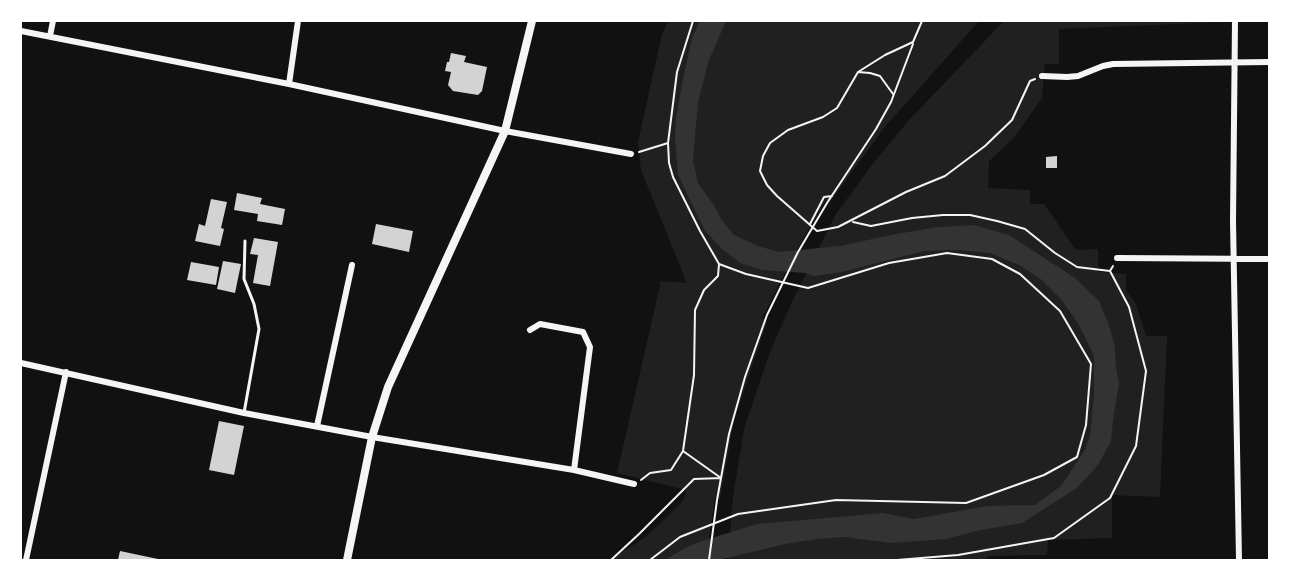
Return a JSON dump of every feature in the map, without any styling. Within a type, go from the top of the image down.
[{"type":"street","points":[[50,36],[53,21]]},
{"type":"street","points":[[289,84],[298,21]]},
{"type":"street","points":[[347,560],[372,437],[388,387],[505,131],[532,21]]},
{"type":"street","points":[[1235,21],[1234,259],[1239,560]]},
{"type":"street","points":[[21,31],[289,84],[505,131],[631,154]]},
{"type":"street","points":[[1042,76],[1078,76],[1113,64],[1269,62]]},
{"type":"street","points":[[1117,258],[1269,259]]},
{"type":"street","points":[[317,426],[352,265]]},
{"type":"street","points":[[530,330],[540,324],[583,332],[590,347],[574,470]]},
{"type":"street","points":[[21,363],[243,413],[574,470],[634,484]]},
{"type":"street","points":[[26,560],[66,372]]},
{"type":"lane","points":[[243,413],[259,329],[254,304],[244,279],[245,242]]},
{"type":"path","points":[[634,484],[650,473],[671,470],[682,451],[694,375],[695,310],[704,290],[718,276],[719,264],[673,177],[669,163],[668,143],[677,72],[693,21]]},
{"type":"path","points":[[709,560],[729,434],[745,377],[767,315],[798,252],[891,102],[922,21]]},
{"type":"path","points":[[913,42],[885,55],[858,72],[837,108],[823,117],[788,130],[770,143],[763,156],[760,171],[767,185],[817,231],[838,227],[906,192],[945,176],[985,146],[1012,120],[1030,81],[1042,76]]},
{"type":"path","points":[[858,72],[880,76],[893,94]]},
{"type":"path","points":[[631,154],[668,143]]},
{"type":"path","points":[[810,224],[824,197],[832,196]]},
{"type":"path","points":[[851,221],[871,226],[912,218],[970,215],[1025,230],[1054,253],[1077,267],[1110,271]]},
{"type":"path","points":[[650,560],[681,537],[738,514],[836,500],[966,503],[1044,475],[1077,457],[1086,425],[1091,364],[1060,311],[1020,274],[992,259],[947,254],[889,263],[808,288],[746,274],[719,264]]},
{"type":"path","points":[[1110,271],[1117,258]]},
{"type":"path","points":[[897,560],[958,555],[1054,537],[1110,498],[1136,446],[1146,371],[1129,308],[1110,271]]},
{"type":"path","points":[[682,451],[721,478]]},
{"type":"path","points":[[611,560],[694,479],[721,478]]},
{"type":"shaded area","points":[[668,21],[979,21],[884,128],[830,202],[826,200],[762,318],[767,321],[734,420],[720,499],[715,498],[706,560],[610,560],[647,536],[683,501],[686,490],[617,473],[661,281],[687,283],[641,170],[638,142],[662,34]]},
{"type":"shaded area","points":[[700,21],[726,21],[709,60],[698,102],[693,161],[698,183],[734,235],[758,246],[779,252],[840,246],[938,227],[974,225],[1009,235],[1075,278],[1099,301],[1115,347],[1119,383],[1111,441],[1098,465],[1077,488],[1022,523],[946,539],[891,543],[844,537],[817,539],[785,544],[719,560],[665,560],[699,542],[757,524],[883,513],[914,519],[987,506],[1035,505],[1061,486],[1085,450],[1090,435],[1094,395],[1094,356],[1078,323],[1061,299],[1042,280],[1021,266],[990,253],[957,250],[924,251],[842,272],[814,276],[805,273],[762,270],[740,263],[722,249],[705,231],[678,175],[676,118],[692,38]]},
{"type":"shaded area","points":[[1004,21],[1224,21],[1059,29],[1059,64],[1045,64],[1042,98],[1014,138],[989,161],[988,188],[1030,190],[1030,204],[1044,204],[1076,250],[1098,249],[1098,272],[1126,274],[1126,290],[1136,304],[1146,336],[1167,336],[1160,497],[1112,495],[1112,538],[1048,540],[1047,555],[987,556],[987,560],[728,560],[733,497],[744,429],[770,352],[836,214],[874,162],[910,119]]},
{"type":"building","points":[[451,53],[466,56],[464,62],[487,67],[482,91],[478,95],[453,91],[448,85],[451,72],[445,71]]},
{"type":"building","points":[[1057,156],[1057,168],[1046,168],[1046,157]]},
{"type":"building","points":[[237,193],[262,198],[260,204],[285,209],[282,225],[257,221],[258,214],[234,210]]},
{"type":"building","points":[[211,199],[227,202],[221,228],[224,229],[220,246],[195,241],[199,224],[205,226]]},
{"type":"building","points":[[376,224],[413,231],[409,252],[372,244]]},
{"type":"building","points":[[254,238],[278,242],[270,286],[253,283],[258,255],[250,254]]},
{"type":"building","points":[[223,261],[241,264],[235,293],[217,289]]},
{"type":"building","points":[[191,262],[219,267],[216,285],[187,280]]},
{"type":"building","points":[[219,421],[244,426],[234,475],[209,470]]},
{"type":"building","points":[[120,551],[158,559],[118,560]]}]
